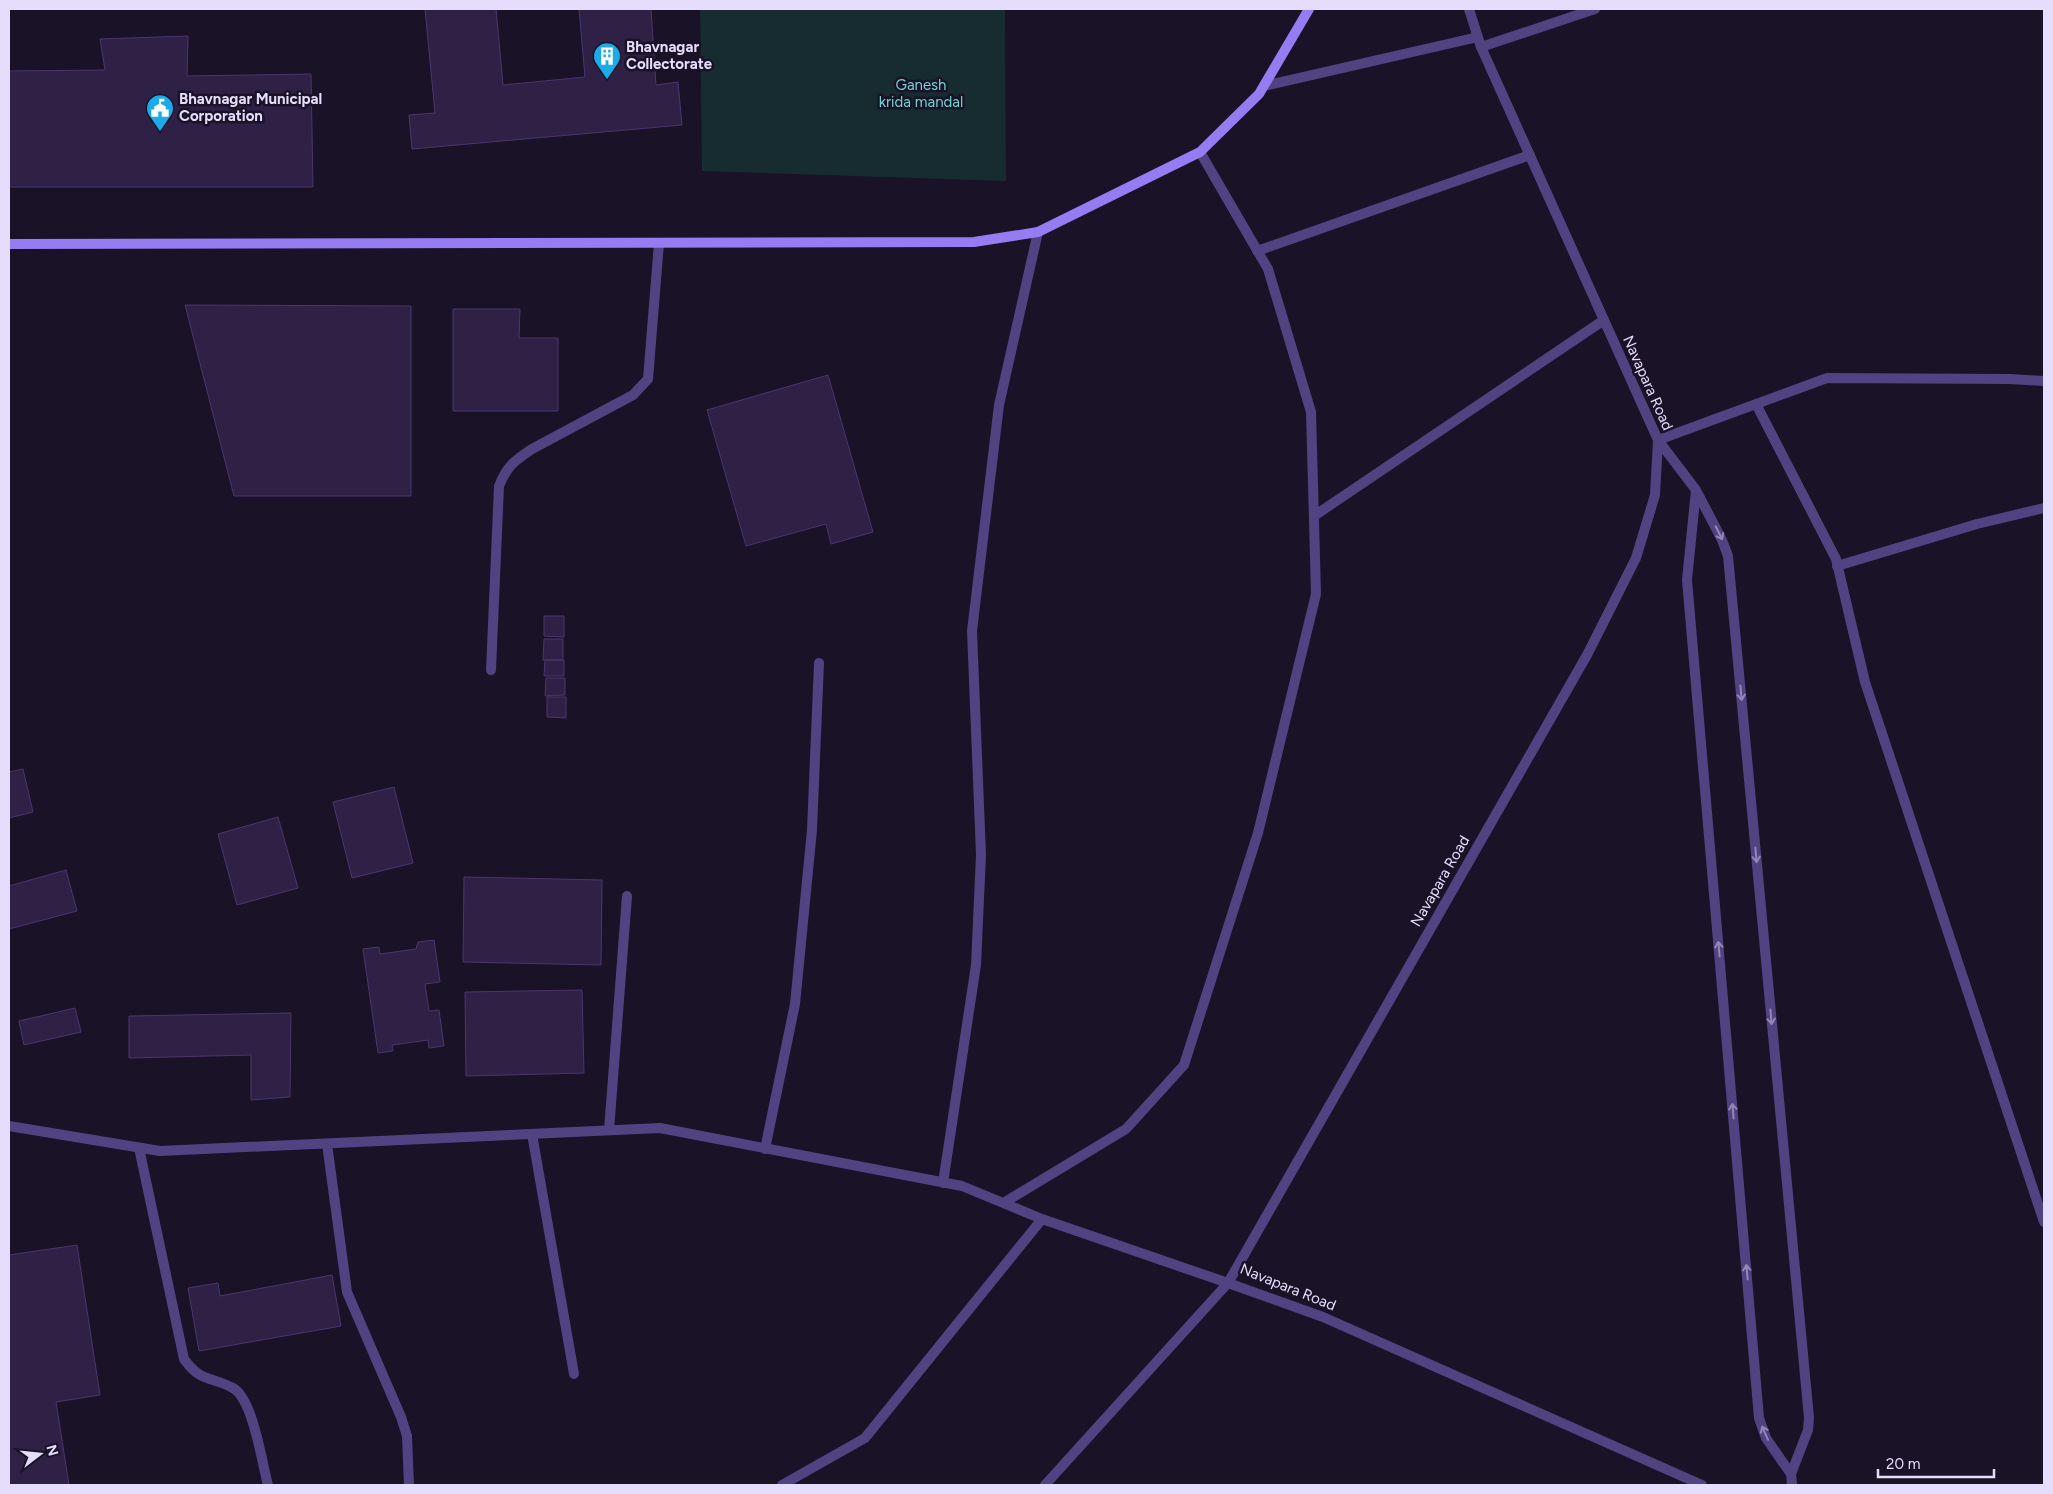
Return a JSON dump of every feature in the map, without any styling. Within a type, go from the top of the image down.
[{"type":"main road","points":[[9,244],[974,242],[1038,232],[1200,152],[1259,94],[1309,9]]},
{"type":"street","name":"Navapara Road","points":[[1469,9],[1480,42],[1658,440],[1655,495],[1636,558],[1592,646],[1228,1283],[1324,1317],[1702,1485]]},
{"type":"street","points":[[1264,86],[1480,42],[1595,9]]},
{"type":"street","points":[[1005,1202],[1126,1129],[1184,1065],[1258,833],[1316,594],[1311,412],[1268,269],[1200,152]]},
{"type":"street","points":[[1257,251],[1530,156]]},
{"type":"street","points":[[943,1183],[976,965],[981,855],[972,631],[999,405],[1038,232]]},
{"type":"street","points":[[492,670],[499,486],[506,470],[519,457],[532,448],[633,395],[648,379],[659,243]]},
{"type":"street","points":[[1314,516],[1604,320]]},
{"type":"street","points":[[1792,1480],[1808,1430],[1809,1418],[1729,566],[1722,540],[1696,490],[1658,440],[1827,378],[2010,379],[2044,381]]},
{"type":"street","points":[[1756,404],[1836,559],[1865,682],[2044,1222]]},
{"type":"street","points":[[1696,490],[1687,580],[1759,1418],[1766,1438],[1792,1480]]},
{"type":"street","points":[[1837,566],[1977,524],[2044,508]]},
{"type":"street","points":[[765,1148],[795,1004],[812,830],[819,662]]},
{"type":"street","points":[[609,1130],[627,896]]},
{"type":"street","points":[[9,1126],[160,1152],[660,1128],[962,1186],[1005,1202],[1042,1219],[1228,1283],[1045,1485]]},
{"type":"street","points":[[532,1134],[574,1374]]},
{"type":"street","points":[[327,1144],[347,1292],[401,1417],[406,1436],[409,1485]]},
{"type":"street","points":[[139,1148],[184,1359],[192,1371],[203,1378],[233,1388],[242,1395],[249,1409],[268,1485]]},
{"type":"street","points":[[782,1485],[865,1438],[1042,1219]]},
{"type":"green space","name":"Ganesh krida mandal","points":[[700,9],[1005,9],[1006,181],[702,171]]},
{"type":"building","name":"Bhavnagar Collectorate","points":[[425,9],[496,9],[503,85],[585,77],[579,9],[651,9],[656,85],[678,82],[682,125],[412,149],[409,115],[435,113]]},
{"type":"building","name":"Bhavnagar Municipal Corporation","points":[[188,36],[187,76],[311,74],[313,187],[9,187],[9,71],[105,70],[100,39]]},
{"type":"building","points":[[185,305],[411,306],[411,496],[234,496]]},
{"type":"building","points":[[453,309],[520,309],[519,338],[558,338],[558,411],[453,411]]},
{"type":"building","points":[[828,375],[873,532],[831,544],[826,524],[746,546],[707,410]]},
{"type":"building","points":[[544,616],[564,616],[564,637],[544,636]]},
{"type":"building","points":[[544,639],[563,639],[563,660],[543,660]]},
{"type":"building","points":[[545,660],[564,660],[564,676],[544,676]]},
{"type":"building","points":[[546,678],[565,678],[565,695],[545,696]]},
{"type":"building","points":[[547,697],[566,697],[566,718],[547,717]]},
{"type":"building","points":[[23,769],[33,812],[9,818],[9,772]]},
{"type":"building","points":[[394,787],[413,863],[352,878],[333,802]]},
{"type":"building","points":[[278,817],[298,888],[237,905],[218,834]]},
{"type":"building","points":[[66,870],[77,911],[9,929],[9,886]]},
{"type":"building","points":[[464,877],[602,880],[601,965],[463,962]]},
{"type":"building","points":[[434,940],[440,982],[425,984],[429,1011],[439,1010],[444,1046],[429,1048],[428,1040],[392,1045],[393,1051],[378,1053],[363,949],[379,947],[380,954],[416,949],[418,942]]},
{"type":"building","points":[[582,990],[584,1073],[466,1076],[465,992]]},
{"type":"building","points":[[75,1008],[81,1032],[24,1045],[19,1021]]},
{"type":"building","points":[[291,1013],[290,1097],[251,1100],[251,1055],[129,1058],[129,1016]]},
{"type":"building","points":[[77,1245],[100,1395],[56,1402],[69,1485],[9,1485],[9,1255]]},
{"type":"building","points":[[332,1275],[341,1326],[199,1351],[188,1288],[218,1283],[220,1296]]},
{"type":"place","name":"Bhavnagar Collectorate","points":[[607,80]]},
{"type":"place","name":"Bhavnagar Municipal Corporation","points":[[160,132]]}]
